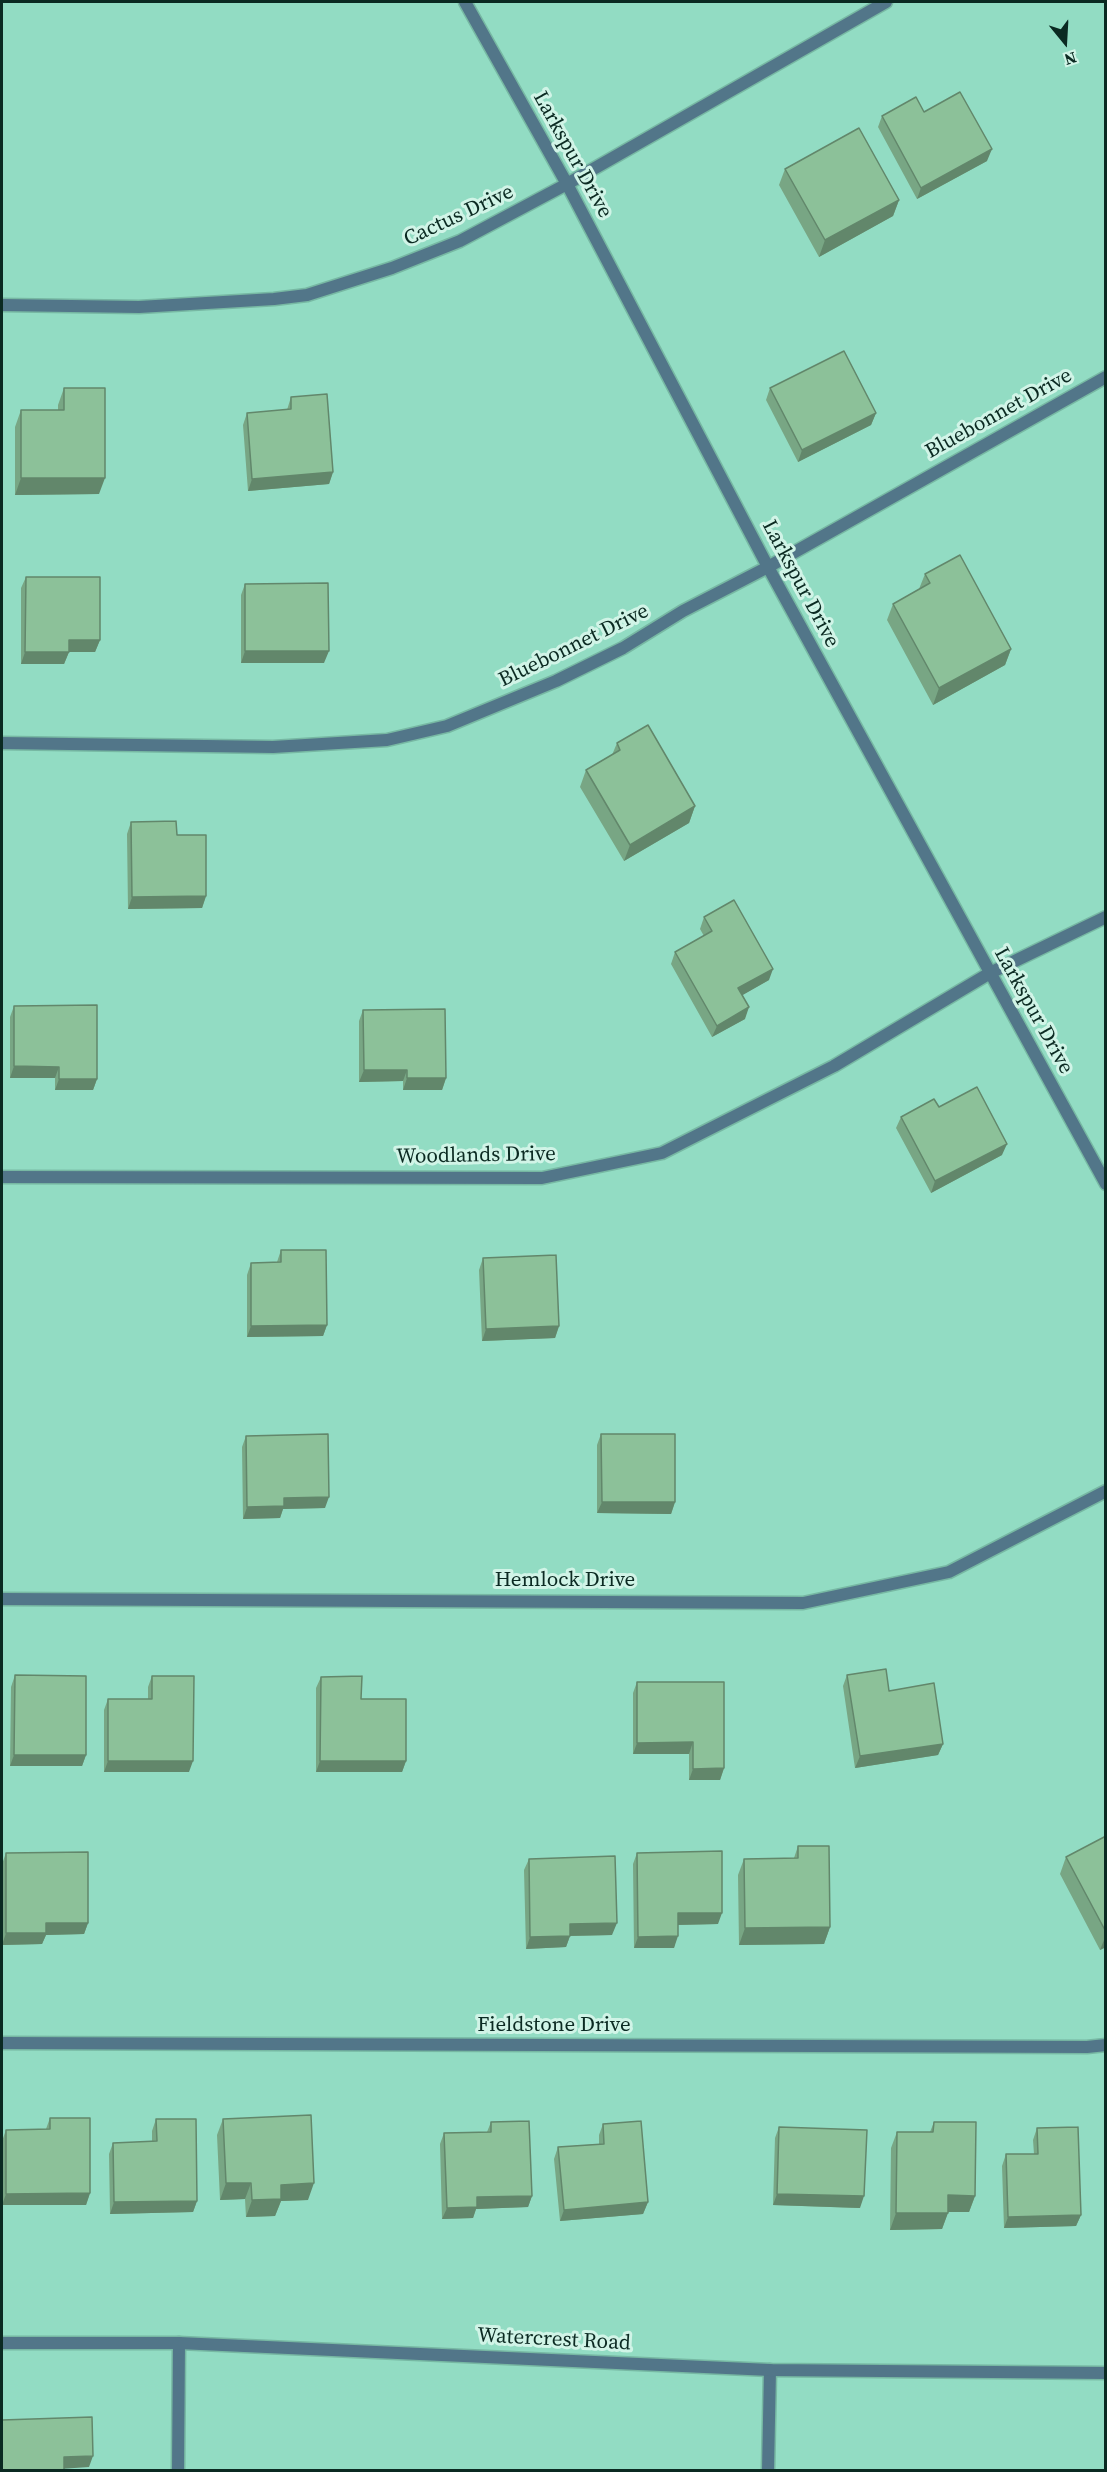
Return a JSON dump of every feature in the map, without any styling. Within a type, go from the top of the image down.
[{"type":"street","name":"Larkspur Drive","points":[[465,2],[567,184],[768,567],[1106,1184]]},
{"type":"street","name":"Cactus Drive","points":[[2,305],[139,307],[274,299],[307,295],[392,268],[460,241],[567,184],[886,2]]},
{"type":"street","name":"Bluebonnet Drive","points":[[2,743],[273,747],[387,740],[447,726],[556,681],[623,648],[683,611],[768,567],[1106,377]]},
{"type":"street","name":"Woodlands Drive","points":[[2,1177],[543,1178],[662,1153],[834,1066],[990,974],[1106,917]]},
{"type":"street","name":"Hemlock Drive","points":[[2,1599],[802,1603],[949,1572],[1106,1491]]},
{"type":"street","name":"Fieldstone Drive","points":[[2,2043],[1087,2047],[1106,2045]]},
{"type":"street","name":"Watercrest Road","points":[[2,2343],[179,2343],[770,2370],[1106,2373]]},
{"type":"street","points":[[178,2470],[179,2343]]},
{"type":"street","points":[[768,2470],[770,2370]]},
{"type":"building","points":[[960,92],[992,149],[921,188],[882,116],[916,97],[924,112]]},
{"type":"building","points":[[859,128],[899,200],[825,240],[785,169]]},
{"type":"building","points":[[844,351],[876,413],[802,450],[770,388]]},
{"type":"building","points":[[64,388],[105,388],[105,478],[21,478],[21,410],[64,410]]},
{"type":"building","points":[[327,394],[333,472],[252,479],[247,413],[291,409],[291,397]]},
{"type":"building","points":[[960,555],[1011,649],[939,688],[893,604],[930,583],[925,574]]},
{"type":"building","points":[[26,577],[100,577],[100,640],[69,640],[69,652],[25,652]]},
{"type":"building","points":[[328,583],[329,651],[245,651],[245,584]]},
{"type":"building","points":[[648,725],[695,806],[630,845],[586,770],[620,750],[617,743]]},
{"type":"building","points":[[176,821],[177,835],[206,835],[206,896],[132,897],[131,822]]},
{"type":"building","points":[[734,900],[773,969],[738,988],[749,1007],[717,1026],[675,952],[712,931],[704,917]]},
{"type":"building","points":[[97,1005],[97,1079],[59,1079],[59,1067],[14,1066],[14,1006]]},
{"type":"building","points":[[445,1009],[446,1078],[407,1078],[407,1070],[364,1070],[363,1010]]},
{"type":"building","points":[[977,1087],[1007,1144],[935,1181],[901,1117],[934,1099],[939,1107]]},
{"type":"building","points":[[281,1250],[326,1250],[327,1325],[251,1326],[251,1263],[281,1262]]},
{"type":"building","points":[[556,1255],[559,1326],[486,1329],[483,1258]]},
{"type":"building","points":[[328,1434],[329,1497],[284,1498],[284,1506],[247,1507],[246,1436]]},
{"type":"building","points":[[601,1434],[675,1434],[675,1502],[602,1502]]},
{"type":"building","points":[[886,1669],[889,1691],[934,1683],[943,1744],[860,1756],[847,1675]]},
{"type":"building","points":[[15,1675],[86,1676],[86,1755],[14,1755]]},
{"type":"building","points":[[152,1676],[194,1676],[193,1761],[108,1761],[108,1699],[152,1699]]},
{"type":"building","points":[[362,1676],[361,1699],[406,1699],[406,1761],[320,1761],[321,1677]]},
{"type":"building","points":[[637,1682],[724,1682],[724,1768],[693,1769],[693,1742],[637,1743]]},
{"type":"building","points":[[1106,1836],[1106,1932],[1066,1857]]},
{"type":"building","points":[[798,1846],[829,1846],[830,1927],[745,1928],[744,1859],[798,1858]]},
{"type":"building","points":[[722,1851],[722,1913],[678,1913],[678,1936],[638,1937],[637,1853]]},
{"type":"building","points":[[88,1852],[88,1923],[46,1923],[46,1933],[6,1933],[6,1853]]},
{"type":"building","points":[[615,1856],[617,1923],[570,1924],[570,1936],[530,1937],[529,1859]]},
{"type":"building","points":[[311,2115],[314,2183],[281,2185],[281,2199],[252,2200],[251,2183],[226,2183],[223,2119]]},
{"type":"building","points":[[50,2118],[90,2118],[90,2193],[6,2194],[6,2130],[50,2129]]},
{"type":"building","points":[[156,2119],[196,2119],[197,2201],[114,2202],[113,2143],[157,2141]]},
{"type":"building","points":[[529,2121],[532,2196],[477,2197],[477,2207],[447,2208],[444,2133],[491,2132],[491,2122]]},
{"type":"building","points":[[641,2121],[648,2202],[564,2210],[558,2147],[604,2144],[603,2124]]},
{"type":"building","points":[[934,2122],[976,2122],[975,2196],[948,2195],[948,2213],[896,2213],[897,2132],[933,2132]]},
{"type":"building","points":[[779,2127],[867,2130],[864,2196],[777,2194]]},
{"type":"building","points":[[1078,2127],[1081,2215],[1008,2217],[1006,2154],[1038,2154],[1037,2128]]},
{"type":"building","points":[[92,2417],[93,2456],[64,2457],[64,2470],[2,2470],[2,2420]]}]
